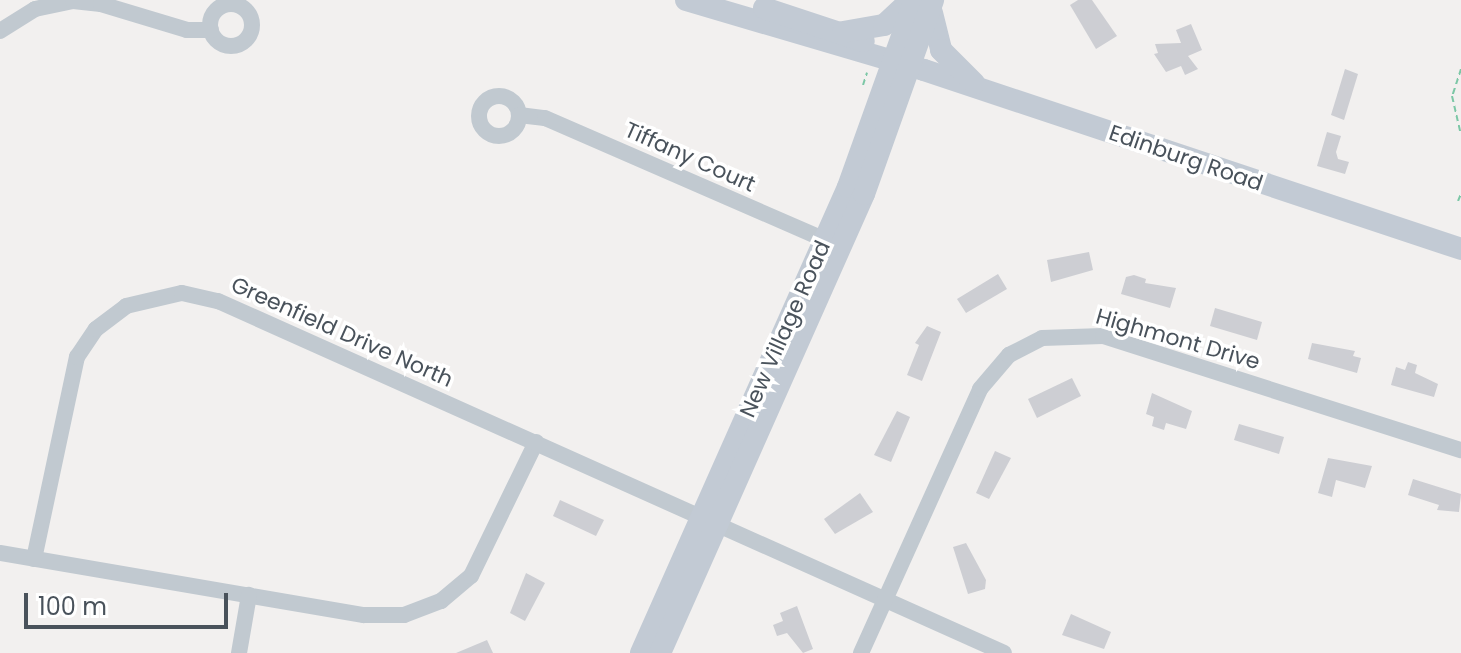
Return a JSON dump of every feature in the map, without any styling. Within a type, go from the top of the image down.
[{"type":"main road","name":"Edinburg Road","points":[[686,0],[981,89],[1461,249]]},
{"type":"main road","name":"Edinburg Road","points":[[735,0],[842,32],[903,64]]},
{"type":"main road","name":"New Village Road","points":[[903,64],[913,0]]},
{"type":"main road","points":[[842,32],[884,25],[913,0]]},
{"type":"main road","name":"New Village Road","points":[[641,653],[710,520],[833,244],[903,64],[934,0]]},
{"type":"main road","points":[[934,0],[938,44],[981,89]]},
{"type":"main road","name":"New Village Road","points":[[660,653],[710,520]]},
{"type":"street","points":[[0,31],[35,9],[73,1],[101,4],[187,30],[211,30]]},
{"type":"street","name":"Tiffany Court","points":[[519,115],[545,118],[833,244]]},
{"type":"street","name":"Greenfield Drive North","points":[[34,559],[77,357],[109,317],[153,296],[182,293],[218,301],[1004,653]]},
{"type":"street","name":"Highmont Drive","points":[[861,653],[980,389],[1009,355],[1042,338],[1103,336],[1461,450]]},
{"type":"street","points":[[0,553],[384,616],[441,601],[482,560],[536,442]]},
{"type":"street","points":[[239,653],[249,595]]},
{"type":"path","points":[[1461,69],[1452,96],[1461,134]]},
{"type":"path","points":[[1458,201],[1461,194]]},
{"type":"building","points":[[1078,0],[1092,0],[1117,36],[1096,49],[1070,5]]},
{"type":"building","points":[[1191,24],[1202,50],[1188,56],[1198,69],[1185,75],[1181,66],[1166,72],[1154,54],[1158,53],[1155,44],[1181,43],[1176,30]]},
{"type":"building","points":[[1345,69],[1358,74],[1344,120],[1331,115]]},
{"type":"building","points":[[1327,132],[1341,136],[1336,152],[1338,159],[1349,162],[1345,174],[1317,166]]},
{"type":"building","points":[[1089,252],[1093,270],[1051,282],[1047,260]]},
{"type":"building","points":[[998,274],[1007,289],[966,313],[957,299]]},
{"type":"building","points":[[1134,275],[1146,279],[1145,283],[1176,288],[1170,308],[1121,294],[1126,277]]},
{"type":"building","points":[[1215,308],[1262,322],[1257,340],[1210,326]]},
{"type":"building","points":[[927,326],[941,332],[922,381],[907,375],[919,345],[915,343]]},
{"type":"building","points":[[1312,343],[1355,351],[1353,356],[1361,358],[1357,373],[1308,359]]},
{"type":"building","points":[[1408,362],[1417,365],[1415,373],[1438,384],[1434,397],[1391,385],[1396,367],[1405,370]]},
{"type":"building","points":[[1072,378],[1081,396],[1037,418],[1028,399]]},
{"type":"building","points":[[1152,393],[1192,411],[1186,429],[1166,423],[1164,430],[1152,426],[1154,417],[1146,414]]},
{"type":"building","points":[[897,411],[910,417],[891,462],[874,455]]},
{"type":"building","points":[[1239,424],[1284,437],[1279,454],[1234,440]]},
{"type":"building","points":[[995,451],[1011,458],[989,499],[976,493]]},
{"type":"building","points":[[1328,458],[1372,466],[1365,488],[1336,480],[1332,497],[1318,493]]},
{"type":"building","points":[[1413,479],[1461,494],[1459,512],[1437,510],[1439,505],[1408,495]]},
{"type":"building","points":[[860,493],[873,512],[835,534],[824,519]]},
{"type":"building","points":[[560,500],[604,520],[596,536],[553,516]]},
{"type":"building","points":[[966,543],[986,580],[985,589],[968,594],[953,547]]},
{"type":"building","points":[[526,573],[545,583],[525,621],[510,613]]},
{"type":"building","points":[[797,606],[813,649],[803,653],[787,633],[777,636],[773,625],[783,621],[780,613]]},
{"type":"building","points":[[1071,614],[1111,632],[1104,649],[1062,635]]},
{"type":"building","points":[[487,640],[493,653],[456,653]]}]
